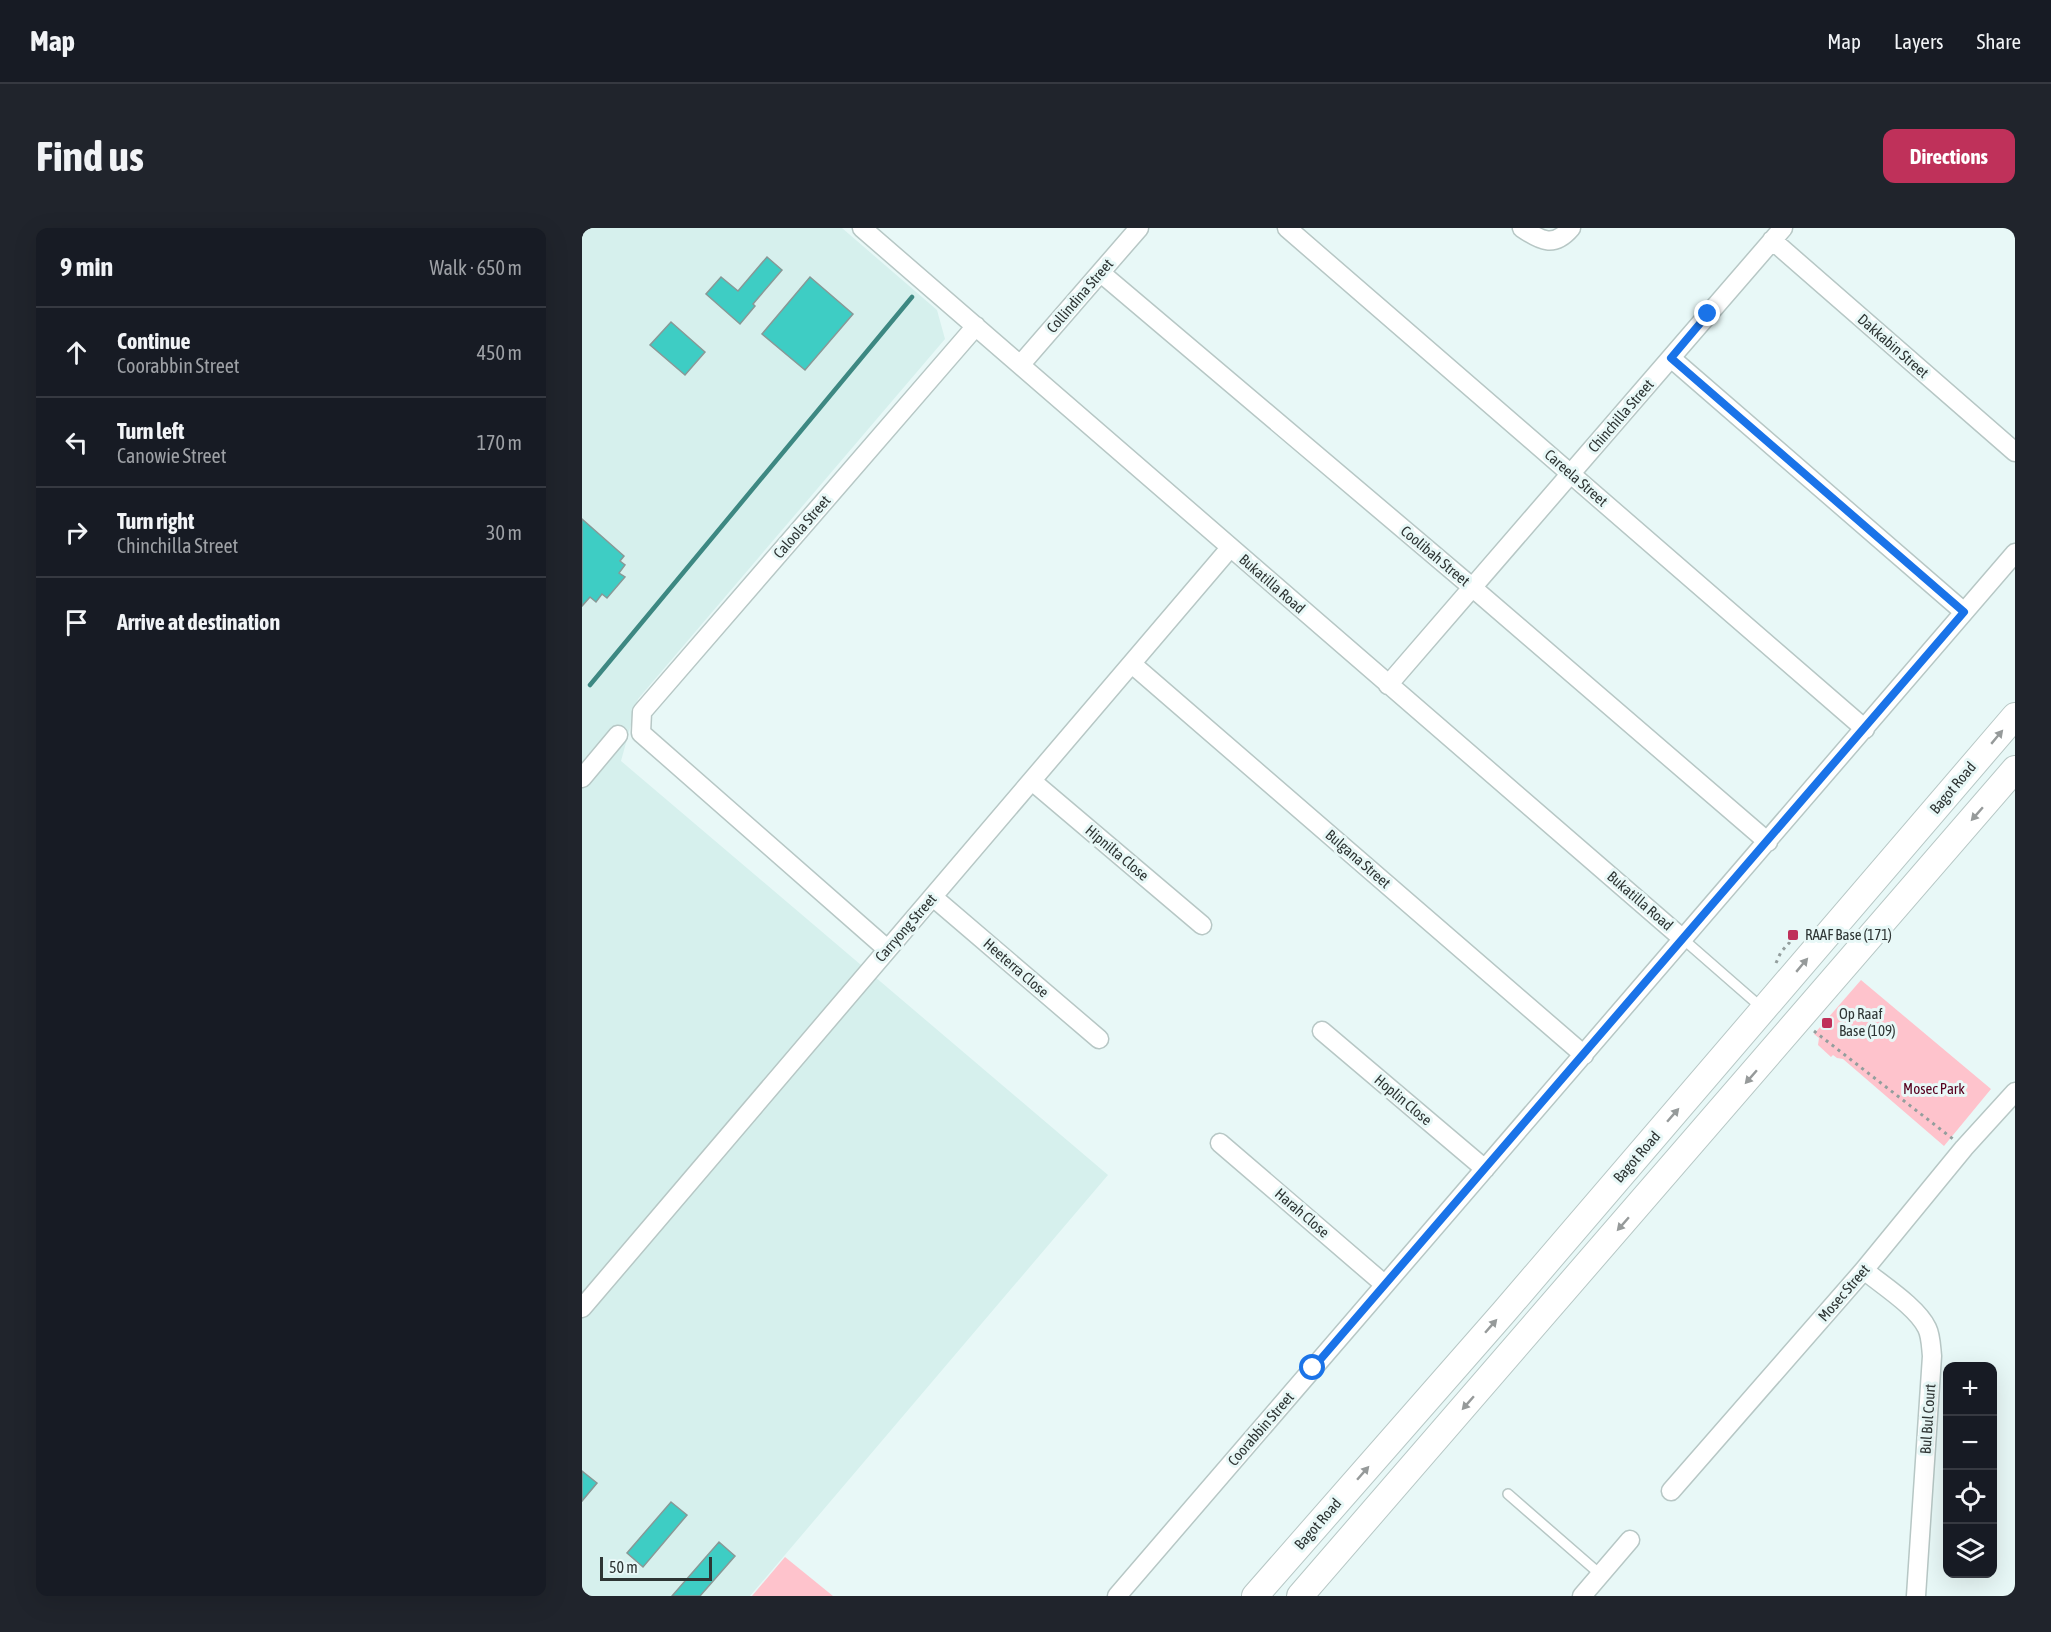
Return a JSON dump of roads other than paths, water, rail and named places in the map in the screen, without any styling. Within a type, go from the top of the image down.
[{"type":"main road","name":"Bagot Road","points":[[1255,1596],[1504,1312],[2015,716]]},
{"type":"main road","points":[[1300,1596],[2015,769]]},
{"type":"street","name":"Bukatilla Road","points":[[862,228],[1683,939]]},
{"type":"street","name":"Collindina Street","points":[[1021,364],[1139,228]]},
{"type":"street","name":"Careela Street","points":[[1287,228],[1865,729]]},
{"type":"street","points":[[1522,228],[1536,238],[1551,241],[1565,234],[1570,228]]},
{"type":"street","name":"Chinchilla Street","points":[[1388,685],[1777,234]]},
{"type":"street","name":"Dakkabin Street","points":[[1777,234],[2015,452]]},
{"type":"street","name":"Coolibah Street","points":[[1101,273],[1768,842]]},
{"type":"street","name":"Caloola Street","points":[[887,949],[641,733],[642,712],[976,326]]},
{"type":"street","points":[[1671,358],[1964,612]]},
{"type":"street","name":"Carryong Street","points":[[582,1308],[1230,548]]},
{"type":"street","name":"Coorabbin Street","points":[[1117,1596],[2015,553]]},
{"type":"street","name":"Bulgana Street","points":[[1132,664],[1584,1055]]},
{"type":"street","points":[[582,778],[618,735]]},
{"type":"street","name":"Hipnilta Close","points":[[1032,781],[1202,925]]},
{"type":"street","name":"Heeterra Close","points":[[933,897],[1099,1039]]},
{"type":"street","name":"Hoplin Close","points":[[1322,1031],[1485,1169]]},
{"type":"street","name":"Mosec Street","points":[[1671,1491],[1864,1270],[1964,1148],[2015,1092]]},
{"type":"street","name":"Harah Close","points":[[1220,1143],[1384,1284]]},
{"type":"street","name":"Bul Bul Court","points":[[1864,1270],[1919,1316],[1927,1328],[1930,1339],[1932,1356],[1916,1596]]},
{"type":"street","points":[[1582,1596],[1630,1540]]},
{"type":"lane","points":[[1683,939],[1764,1009]]},
{"type":"lane","points":[[1508,1494],[1601,1575]]},
{"type":"waterway","points":[[590,685],[912,297]]},
{"type":"place","name":"RAAF Base (171)","points":[[1793,935]]},
{"type":"place","name":"Op Raaf Base (109)","points":[[1827,1023]]},
{"type":"park label","name":"Mosec Park","points":[[1934,1089]]}]
